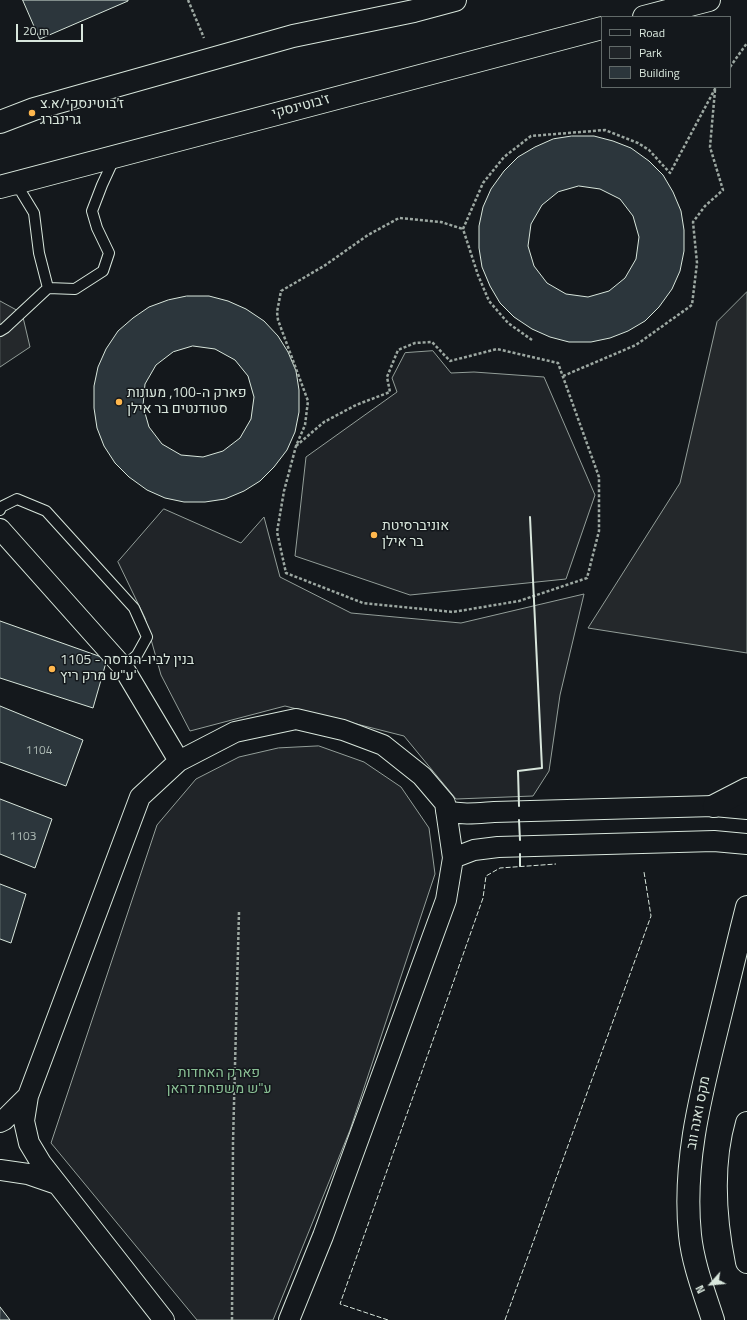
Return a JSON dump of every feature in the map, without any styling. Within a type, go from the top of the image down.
[{"type":"street","points":[[0,122],[34,109],[293,36],[414,11],[455,0]]},
{"type":"street","points":[[648,16],[709,0]]},
{"type":"street","name":"ז'בוטינסקי","points":[[2,187],[601,28]]},
{"type":"street","points":[[0,529],[123,667],[179,761]]},
{"type":"street","points":[[164,1320],[41,1163],[29,1143],[24,1121],[28,1096],[140,797],[179,761],[235,732],[296,719],[343,730],[382,745],[422,776],[445,803],[453,858],[446,900],[323,1236],[289,1320]]},
{"type":"street","points":[[714,806],[747,789]]},
{"type":"street","points":[[446,811],[458,814],[471,814],[494,812],[714,806],[747,809]]},
{"type":"street","points":[[453,858],[474,850],[498,847],[714,841],[747,844]]},
{"type":"street","name":"מקס ואנה ווב","points":[[713,1320],[700,1280],[690,1236],[688,1193],[690,1153],[705,1078],[747,907]]},
{"type":"street","points":[[0,1122],[4,1120],[28,1096]]},
{"type":"street","points":[[747,1123],[743,1135],[738,1173],[742,1235],[747,1262]]},
{"type":"street","points":[[0,1170],[28,1174],[57,1184]]},
{"type":"lane","points":[[0,331],[48,288],[75,290],[103,271],[109,253],[97,228],[92,211],[115,156]]},
{"type":"lane","points":[[2,187],[20,190],[34,213],[39,253],[48,288]]},
{"type":"lane","points":[[0,510],[1,507],[17,499],[46,512],[134,608],[146,637],[137,655],[123,667]]},
{"type":"path","points":[[188,0],[205,42]]},
{"type":"path","points":[[731,67],[747,43]]},
{"type":"path","points":[[532,340],[508,323],[490,301],[478,275],[464,229],[483,183],[504,157],[531,136],[604,130],[638,143],[649,150],[670,174],[715,88]]},
{"type":"path","points":[[563,376],[636,345],[692,305],[697,263],[693,222],[705,206],[724,190],[710,147],[716,88]]},
{"type":"path","points":[[296,446],[324,422],[356,405],[390,392],[387,377],[398,350],[415,343],[432,342],[450,361],[497,349],[558,363],[599,477],[599,531],[587,578],[519,601],[453,612],[362,603],[286,573],[276,532],[284,491],[296,446],[305,425],[308,401],[278,320],[277,312],[281,291],[324,266],[368,235],[399,218],[441,222],[464,229]]},
{"type":"path","points":[[232,1320],[233,1142],[239,912]]},
{"type":"green space","points":[[433,351],[451,373],[474,372],[544,377],[595,495],[566,579],[410,595],[295,556],[306,457],[397,392],[392,378],[405,353]]},
{"type":"green space","points":[[164,509],[241,543],[264,517],[280,577],[351,613],[461,623],[584,594],[560,695],[549,771],[533,796],[456,799],[404,736],[285,706],[190,731],[161,675],[145,618],[118,562]]},
{"type":"green space","name":"פארק האחדות ע\"ש משפחת דהאן","points":[[319,746],[364,762],[401,787],[429,828],[435,874],[350,1130],[273,1320],[197,1320],[51,1143],[157,825],[196,779],[239,757],[278,748]]},
{"type":"shaded area","points":[[747,292],[747,653],[588,628],[680,483],[717,322]]},
{"type":"shaded area","points":[[0,301],[22,313],[30,347],[0,367]]},
{"type":"building","points":[[23,0],[128,0],[128,1],[40,39]]},
{"type":"building","points":[[572,136],[594,136],[631,148],[649,161],[663,175],[673,192],[681,211],[684,230],[684,251],[680,271],[672,289],[659,307],[645,321],[628,331],[610,338],[591,342],[569,342],[550,337],[532,329],[514,317],[500,303],[490,286],[482,267],[479,248],[479,226],[483,207],[491,189],[504,171],[518,157],[553,139]],"holes":[[[579,186],[600,189],[620,199],[633,216],[639,237],[636,259],[625,278],[609,291],[588,297],[566,294],[547,283],[534,266],[528,246],[531,224],[542,205],[558,192]]]},
{"type":"building","name":"פארק ה-100, מעונות סטודנטים בר אילן","points":[[187,296],[209,296],[228,301],[246,309],[264,321],[278,336],[288,352],[296,371],[299,390],[299,412],[295,432],[287,450],[274,467],[260,481],[244,491],[225,499],[205,502],[184,502],[165,498],[147,490],[129,477],[115,463],[104,446],[97,428],[94,408],[94,386],[98,367],[106,349],[118,331],[133,318],[149,307],[168,300]],"holes":[[[193,346],[215,349],[235,360],[248,376],[254,397],[251,419],[240,438],[223,451],[203,457],[181,455],[162,444],[149,427],[143,406],[145,384],[156,365],[173,352]]]},
{"type":"building","name":"1105 - בנין לביו-הנדסה ע\"ש מרק ריץ'","points":[[0,621],[107,659],[93,708],[0,678]]},
{"type":"building","points":[[0,706],[83,740],[66,786],[0,762]]},
{"type":"building","points":[[0,799],[52,819],[35,868],[0,854]]},
{"type":"building","points":[[0,884],[26,894],[11,943],[0,939]]},
{"type":"building","points":[[0,1307],[10,1320],[0,1320]]},
{"type":"fence","points":[[388,1320],[340,1304],[483,898],[486,876],[500,868],[556,864]]},
{"type":"fence","points":[[505,1320],[651,916],[644,872]]},
{"type":"wall","points":[[519,806],[518,771],[542,768],[530,517]]},
{"type":"wall","points":[[519,820],[520,840]]},
{"type":"wall","points":[[520,854],[520,866]]},
{"type":"place","name":"ז׳בוטינסקי/א.צ גרינברג","points":[[32,113]]},
{"type":"place","name":"פארק ה-100, מעונות סטודנטים בר אילן","points":[[119,402]]},
{"type":"place","name":"אוניברסיטת בר אילן","points":[[374,535]]},
{"type":"place","name":"1105 - בנין לביו-הנדסה ע\"ש מרק ריץ'","points":[[52,669]]}]
